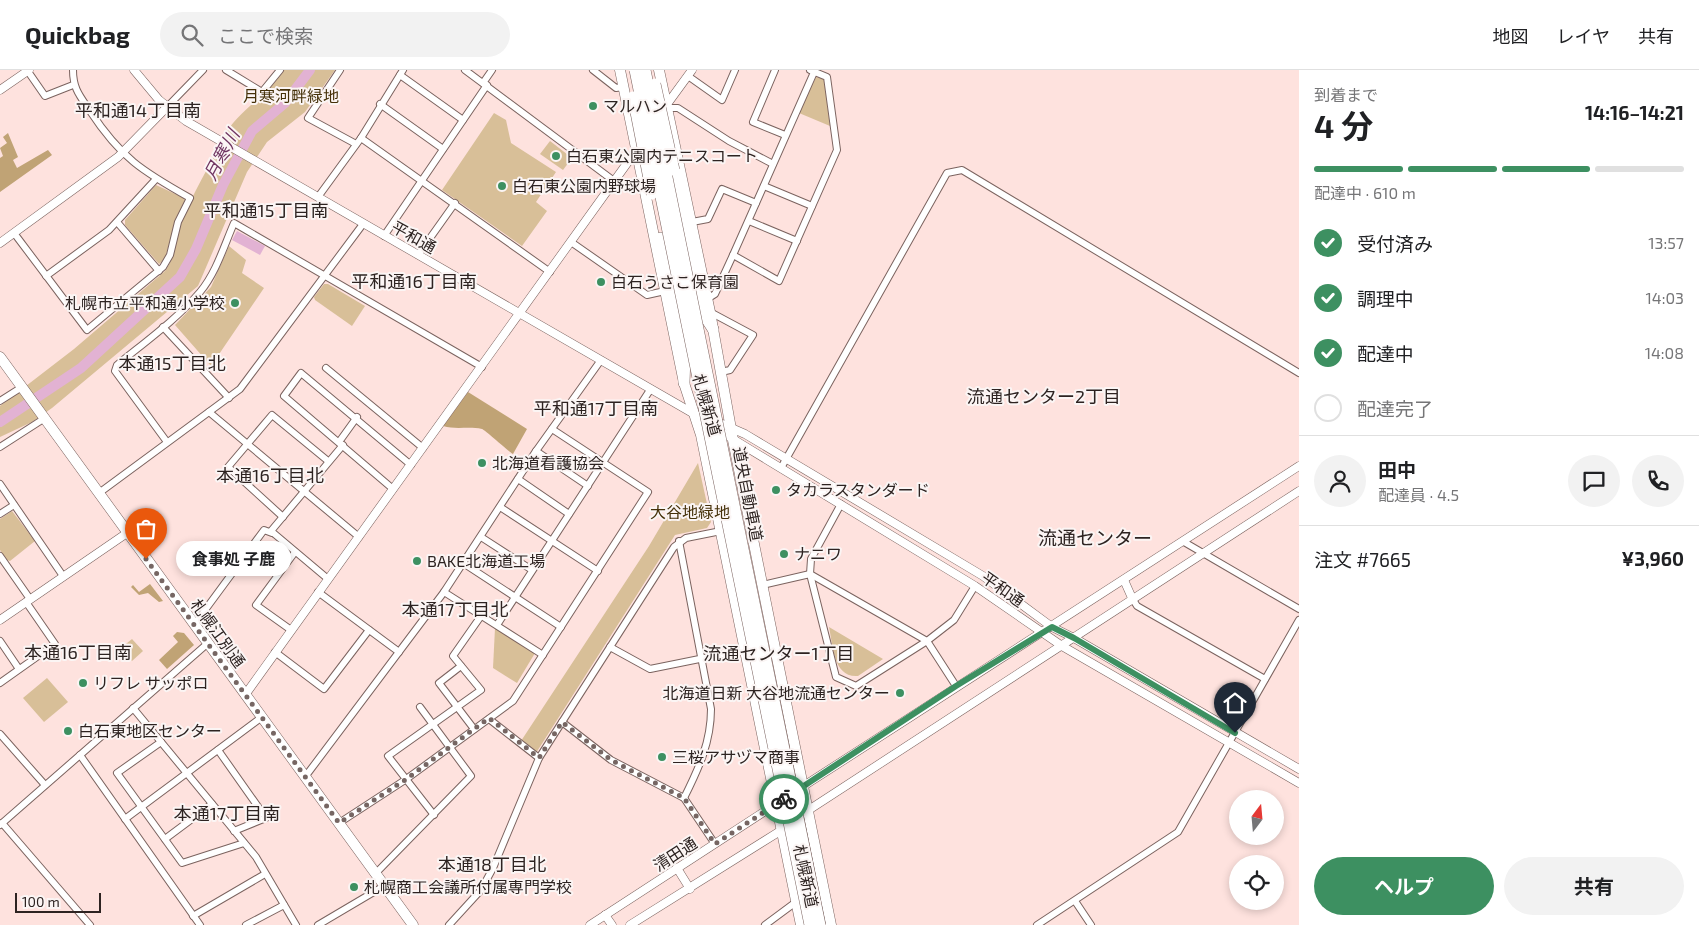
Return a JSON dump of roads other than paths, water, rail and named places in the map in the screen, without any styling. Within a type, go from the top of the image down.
[{"type":"highway","name":"札幌新道","points":[[620,70],[684,383],[701,436],[801,925]]},
{"type":"highway","points":[[629,70],[685,356],[684,383]]},
{"type":"highway","name":"道央自動車道","points":[[635,70],[810,925]]},
{"type":"highway","name":"道央自動車道","points":[[645,70],[820,925]]},
{"type":"highway","points":[[652,70],[702,312],[713,329]]},
{"type":"highway","name":"札幌新道","points":[[659,70],[692,222],[730,426],[831,925]]},
{"type":"highway","name":"札幌江別通","points":[[0,357],[413,925]]},
{"type":"street","points":[[0,90],[28,70],[46,96],[73,85]]},
{"type":"street","points":[[14,233],[87,330],[159,271],[168,261],[178,222],[190,198],[138,167],[123,153],[105,133],[73,85],[73,70]]},
{"type":"street","name":"平和通","points":[[134,70],[167,107],[226,144],[694,414],[733,440],[975,586],[1062,646],[1299,782]]},
{"type":"street","points":[[0,243],[123,153],[203,70]]},
{"type":"street","points":[[226,70],[262,92],[280,70]]},
{"type":"street","points":[[340,70],[308,118],[356,144]]},
{"type":"street","points":[[466,70],[614,181]]},
{"type":"street","points":[[384,236],[421,179],[463,120],[492,70]]},
{"type":"street","points":[[593,70],[616,88],[623,87]]},
{"type":"street","points":[[245,694],[482,368],[690,73],[722,100],[735,70]]},
{"type":"street","points":[[774,70],[753,122],[785,135]]},
{"type":"street","points":[[707,299],[715,294],[813,71],[827,77],[837,150],[779,281],[733,255]]},
{"type":"street","points":[[318,197],[361,138],[380,104],[402,72],[463,120]]},
{"type":"street","points":[[380,104],[443,149]]},
{"type":"street","points":[[668,106],[678,108],[729,141],[773,164]]},
{"type":"street","points":[[361,138],[455,202],[550,272]]},
{"type":"street","points":[[781,468],[947,173],[962,170],[1299,373]]},
{"type":"street","points":[[46,276],[117,222],[156,179]]},
{"type":"street","points":[[764,186],[812,206]]},
{"type":"street","points":[[692,222],[708,219],[722,189],[756,203]]},
{"type":"street","points":[[418,255],[455,202]]},
{"type":"street","points":[[749,220],[797,241]]},
{"type":"street","points":[[117,222],[159,271]]},
{"type":"street","points":[[167,442],[115,371],[117,366],[163,327],[200,292],[211,275],[234,224],[482,368]]},
{"type":"street","points":[[99,493],[229,398],[251,377],[363,224]]},
{"type":"street","points":[[571,242],[647,295],[665,291]]},
{"type":"street","points":[[710,312],[753,335],[730,370],[721,372]]},
{"type":"street","points":[[163,327],[229,398]]},
{"type":"street","points":[[305,777],[444,592],[536,451],[600,360]]},
{"type":"street","points":[[326,368],[423,448]]},
{"type":"street","points":[[394,489],[284,396],[301,373],[357,417],[411,464]]},
{"type":"street","points":[[0,401],[24,390]]},
{"type":"street","points":[[497,625],[650,390]]},
{"type":"street","points":[[209,412],[359,537]]},
{"type":"street","name":"平和通","points":[[694,414],[730,426],[786,458],[983,576],[1052,627],[1299,769]]},
{"type":"street","points":[[0,447],[42,415]]},
{"type":"street","points":[[283,517],[228,467],[272,415],[328,461]]},
{"type":"street","points":[[272,533],[341,444],[357,417]]},
{"type":"street","points":[[339,823],[405,780],[513,701],[648,492],[552,429]]},
{"type":"street","points":[[536,451],[588,486]]},
{"type":"street","name":"清田通","points":[[590,925],[956,686],[1052,627],[1299,466]]},
{"type":"street","points":[[518,479],[569,514]]},
{"type":"street","points":[[0,484],[63,576]]},
{"type":"street","points":[[630,925],[781,830],[808,810],[1299,491]]},
{"type":"street","points":[[841,504],[811,559],[810,574],[836,677],[856,686],[927,641],[954,620],[975,586]]},
{"type":"street","points":[[0,514],[14,505]]},
{"type":"street","points":[[500,507],[598,571]]},
{"type":"street","points":[[194,625],[264,530],[272,533],[328,579]]},
{"type":"street","points":[[449,925],[485,883],[539,758],[679,541],[720,531]]},
{"type":"street","points":[[0,620],[127,533]]},
{"type":"street","points":[[481,537],[532,570]]},
{"type":"street","points":[[679,541],[710,697],[710,732],[700,765],[684,798]]},
{"type":"street","points":[[1184,542],[1299,609]]},
{"type":"street","points":[[291,630],[256,605],[295,552]]},
{"type":"street","points":[[0,556],[55,644],[0,683]]},
{"type":"street","points":[[463,563],[562,627]]},
{"type":"street","points":[[762,585],[810,574],[927,641],[956,686]]},
{"type":"street","points":[[1124,580],[1137,606],[1265,679]]},
{"type":"street","points":[[318,592],[399,652]]},
{"type":"street","points":[[444,592],[543,655]]},
{"type":"street","points":[[434,815],[388,756],[481,690],[453,656],[481,616]]},
{"type":"street","points":[[1037,925],[1178,832],[1299,620]]},
{"type":"street","points":[[274,652],[324,689],[369,630]]},
{"type":"street","points":[[0,641],[19,669]]},
{"type":"street","points":[[90,925],[1,824],[207,644]]},
{"type":"street","points":[[610,647],[650,669],[744,650]]},
{"type":"street","points":[[461,666],[439,683],[474,729]]},
{"type":"street","points":[[376,873],[471,776],[420,707]]},
{"type":"street","points":[[133,708],[244,843],[266,874],[296,925]]},
{"type":"street","points":[[125,819],[262,717]]},
{"type":"street","points":[[489,718],[539,758]]},
{"type":"street","points":[[562,722],[611,760],[684,798],[715,844]]},
{"type":"street","points":[[0,734],[45,785]]},
{"type":"street","points":[[161,742],[117,772],[182,863],[244,843]]},
{"type":"street","points":[[218,750],[266,818],[234,831]]},
{"type":"street","points":[[80,755],[200,925]]},
{"type":"street","points":[[165,839],[212,804]]},
{"type":"street","points":[[677,868],[690,889]]},
{"type":"street","points":[[194,916],[266,874]]},
{"type":"street","points":[[318,925],[384,886]]},
{"type":"street","points":[[1075,901],[1091,925]]},
{"type":"street","points":[[765,925],[796,902]]},
{"type":"street","points":[[246,925],[284,905]]},
{"type":"street","points":[[605,915],[612,925]]},
{"type":"waterway","name":"月寒川","points":[[0,422],[81,368],[180,277],[196,249],[223,185],[252,131],[285,103],[310,70]]},
{"type":"place","name":"マルハン","points":[[593,106]]},
{"type":"place","name":"白石東公園内テニスコート","points":[[556,156]]},
{"type":"place","name":"白石東公園内野球場","points":[[502,186]]},
{"type":"place","name":"白石うさこ保育園","points":[[601,282]]},
{"type":"place","name":"札幌市立平和通小学校","points":[[235,303]]},
{"type":"place","name":"北海道看護協会","points":[[482,463]]},
{"type":"place","name":"タカラスタンダード","points":[[776,490]]},
{"type":"place","name":"ナニワ","points":[[784,554]]},
{"type":"place","name":"食事処 子鹿","points":[[146,559]]},
{"type":"place","name":"BAKE北海道工場","points":[[417,561]]},
{"type":"place","name":"リフレ サッポロ","points":[[83,683]]},
{"type":"place","name":"北海道日新 大谷地流通センター","points":[[900,693]]},
{"type":"place","name":"白石東地区センター","points":[[68,731]]},
{"type":"place","name":"三桜アサヅマ商事","points":[[662,757]]},
{"type":"place","name":"札幌商工会議所付属専門学校","points":[[354,887]]},
{"type":"district","name":"平和通14丁目南","points":[[138,111]]},
{"type":"district","name":"平和通15丁目南","points":[[266,211]]},
{"type":"district","name":"平和通16丁目南","points":[[414,282]]},
{"type":"district","name":"本通15丁目北","points":[[172,364]]},
{"type":"district","name":"流通センター2丁目","points":[[1044,397]]},
{"type":"district","name":"平和通17丁目南","points":[[596,409]]},
{"type":"district","name":"本通16丁目北","points":[[270,476]]},
{"type":"district","name":"流通センター","points":[[1095,538]]},
{"type":"district","name":"本通17丁目北","points":[[455,610]]},
{"type":"district","name":"本通16丁目南","points":[[78,653]]},
{"type":"district","name":"流通センター1丁目","points":[[779,654]]},
{"type":"district","name":"本通17丁目南","points":[[227,814]]},
{"type":"district","name":"本通18丁目北","points":[[492,865]]},
{"type":"park label","name":"月寒河畔緑地","points":[[291,96]]},
{"type":"park label","name":"大谷地緑地","points":[[690,512]]}]
